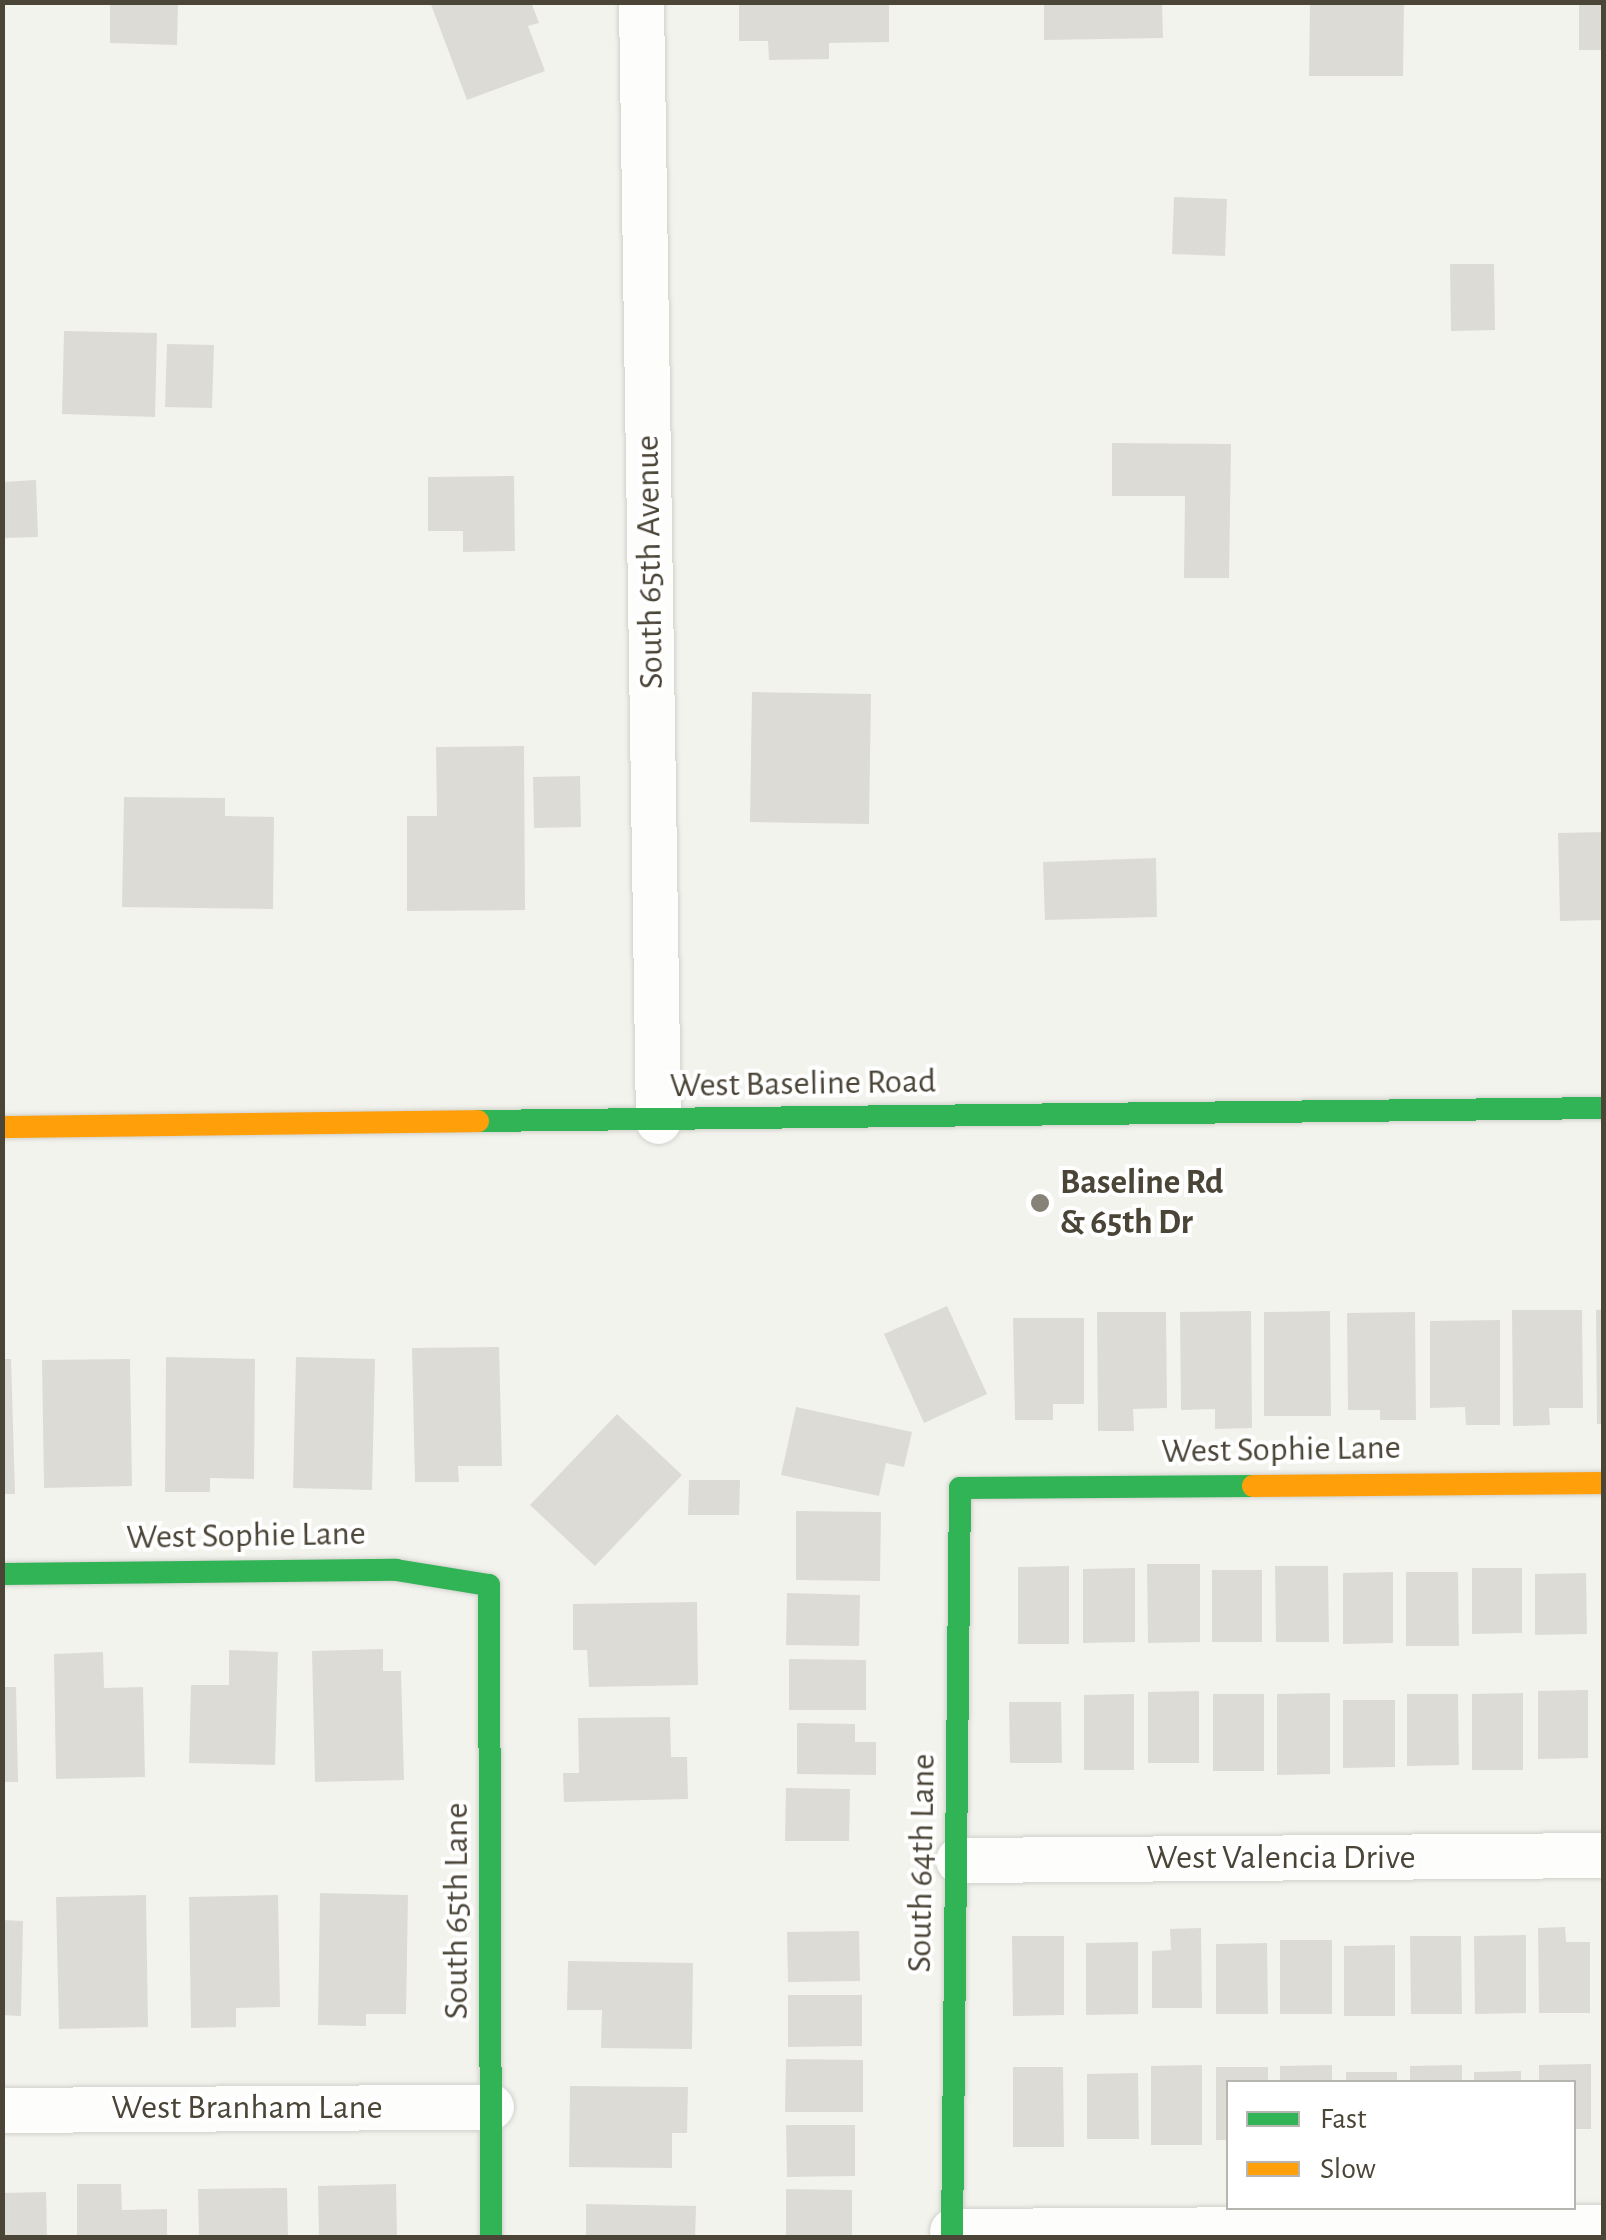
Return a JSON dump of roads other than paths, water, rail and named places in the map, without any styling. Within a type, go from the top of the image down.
[{"type":"street","name":"South 65th Avenue","points":[[641,2],[658,1120]]},
{"type":"street","name":"West Baseline Road","points":[[2,1127],[1604,1108]]},
{"type":"street","name":"West Sophie Lane","points":[[960,1488],[1604,1482]]},
{"type":"street","name":"South 64th Lane","points":[[952,2234],[960,1488]]},
{"type":"street","name":"West Sophie Lane","points":[[2,1574],[396,1570],[489,1584]]},
{"type":"street","name":"South 65th Lane","points":[[489,1584],[490,2238]]},
{"type":"street","name":"West Valencia Drive","points":[[958,1860],[1604,1856]]},
{"type":"street","name":"West Branham Lane","points":[[2,2110],[492,2107]]},
{"type":"street","points":[[952,2234],[1604,2228]]},
{"type":"place","name":"Baseline Rd & 65th Dr","points":[[1040,1203]]}]
